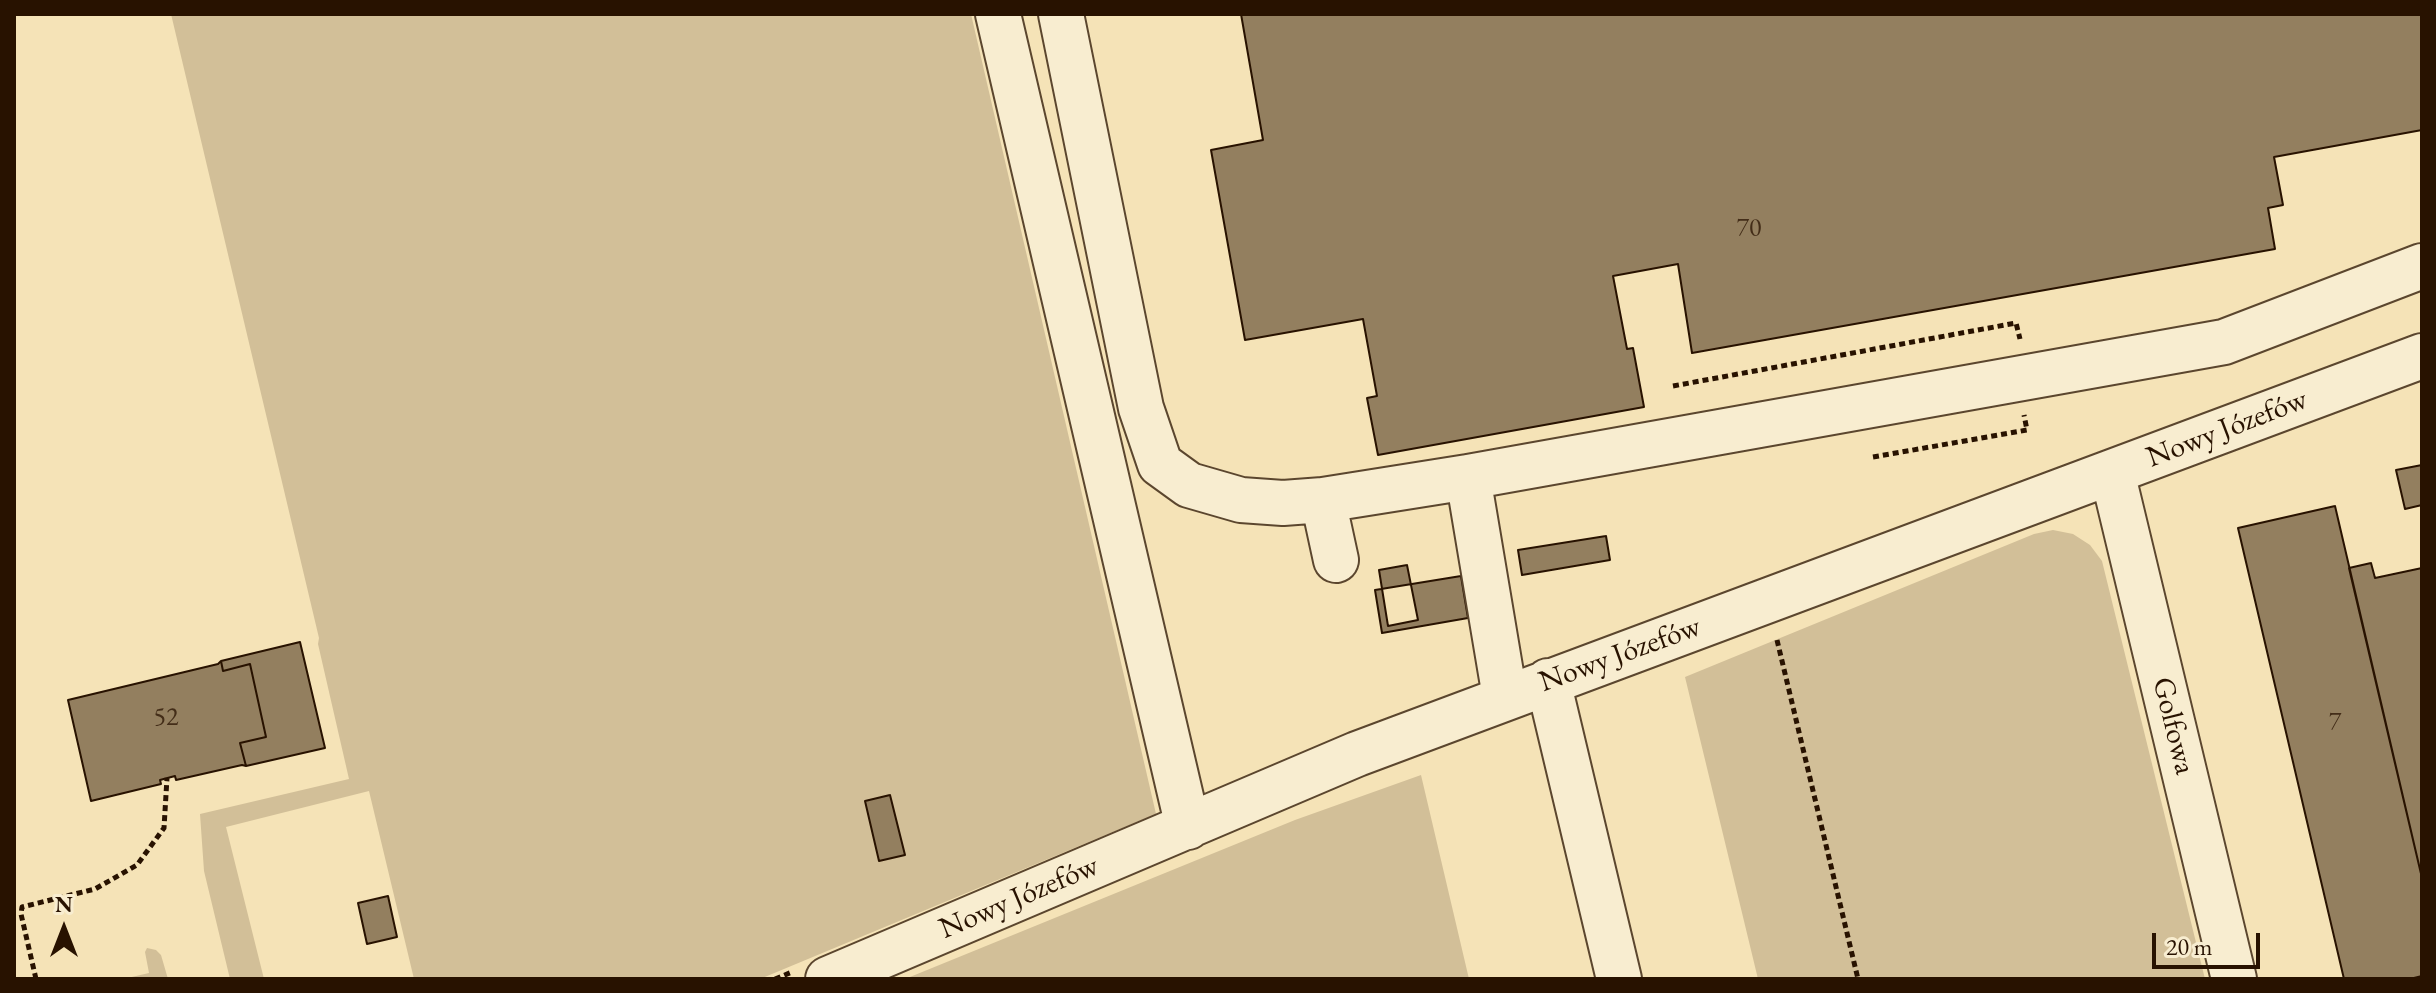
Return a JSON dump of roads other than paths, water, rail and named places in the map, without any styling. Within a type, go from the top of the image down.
[{"type":"street","points":[[998,14],[1188,827]]},
{"type":"street","points":[[1061,14],[1141,408],[1160,464],[1189,485],[1241,500],[1283,503],[1323,500],[1468,477],[2224,342],[2422,266]]},
{"type":"street","name":"Nowy Józefów","points":[[828,979],[1357,754],[2422,356]]},
{"type":"street","name":"Golfowa","points":[[2112,472],[2234,979]]},
{"type":"street","points":[[1468,477],[1505,697]]},
{"type":"street","points":[[1323,500],[1336,560]]},
{"type":"street","points":[[1548,681],[1619,979]]}]
